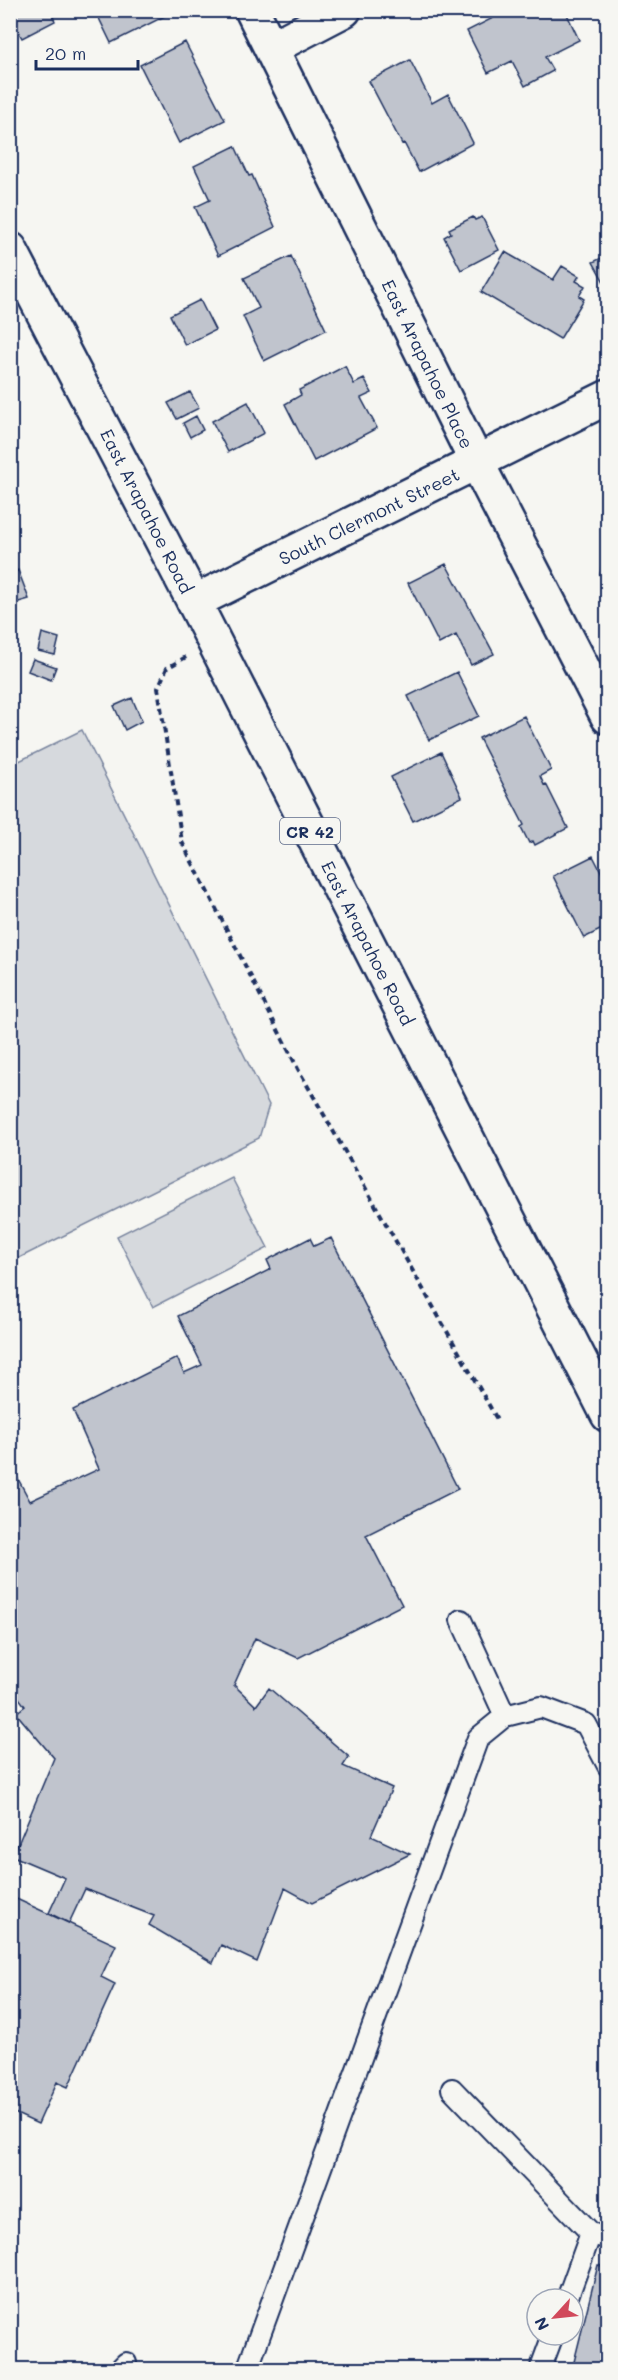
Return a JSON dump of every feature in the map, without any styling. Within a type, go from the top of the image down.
[{"type":"street","name":"East Arapahoe Place","points":[[252,10],[477,463],[608,717]]},
{"type":"street","points":[[271,48],[344,10]]},
{"type":"street","name":"East Arapahoe Road","points":[[10,249],[194,602],[608,1415]]},
{"type":"street","name":"South Clermont Street","points":[[194,602],[608,397]]},
{"type":"lane","points":[[460,1620],[505,1716]]},
{"type":"lane","points":[[247,2370],[478,1738],[505,1716],[542,1707],[586,1724],[608,1766]]},
{"type":"lane","points":[[452,2089],[599,2236],[573,2287]]},
{"type":"lane","points":[[540,2370],[549,2347]]},
{"type":"path","points":[[214,641],[167,668],[158,688],[182,842],[298,1069],[498,1421]]},
{"type":"shaded area","points":[[82,730],[269,1105],[259,1138],[11,1262],[11,765]]},
{"type":"shaded area","points":[[232,1178],[268,1248],[153,1307],[117,1236]]},
{"type":"building","points":[[10,10],[50,10],[55,21],[22,38],[10,17]]},
{"type":"building","points":[[95,10],[167,10],[169,14],[111,43]]},
{"type":"building","points":[[496,10],[565,10],[579,40],[545,57],[553,71],[525,86],[512,61],[488,73],[467,31],[499,15]]},
{"type":"building","points":[[185,42],[225,120],[179,143],[140,65]]},
{"type":"building","points":[[410,60],[432,103],[448,94],[473,143],[419,172],[369,81]]},
{"type":"building","points":[[235,146],[249,176],[252,175],[275,227],[218,256],[195,207],[210,200],[194,166]]},
{"type":"building","points":[[473,217],[475,220],[482,217],[499,250],[461,270],[444,237],[451,233],[449,229]]},
{"type":"building","points":[[505,252],[553,280],[562,266],[579,276],[576,281],[585,286],[579,296],[584,299],[560,339],[481,292]]},
{"type":"building","points":[[608,255],[608,289],[593,262]]},
{"type":"building","points":[[291,256],[326,330],[264,361],[243,316],[259,308],[244,278]]},
{"type":"building","points":[[200,300],[215,330],[185,345],[170,315]]},
{"type":"building","points":[[345,366],[354,384],[364,379],[372,393],[361,398],[377,428],[314,461],[285,404],[301,395],[299,390]]},
{"type":"building","points":[[190,392],[199,408],[177,419],[168,403]]},
{"type":"building","points":[[248,402],[264,433],[228,452],[212,421]]},
{"type":"building","points":[[196,416],[203,430],[190,437],[183,423]]},
{"type":"building","points":[[608,532],[608,576],[600,575]]},
{"type":"building","points":[[446,564],[494,654],[471,665],[456,635],[439,644],[408,583]]},
{"type":"building","points":[[18,570],[29,599],[15,603],[16,607],[10,609],[10,573]]},
{"type":"building","points":[[42,633],[59,638],[55,655],[38,651]]},
{"type":"building","points":[[33,659],[56,667],[51,680],[28,671]]},
{"type":"building","points":[[457,672],[479,716],[429,740],[408,696]]},
{"type":"building","points":[[132,698],[142,721],[125,730],[114,706]]},
{"type":"building","points":[[524,716],[551,770],[540,776],[568,828],[535,845],[533,841],[529,843],[521,827],[524,825],[479,738]]},
{"type":"building","points":[[441,752],[462,797],[413,821],[391,777]]},
{"type":"building","points":[[593,856],[608,885],[608,939],[602,929],[584,938],[553,876]]},
{"type":"building","points":[[310,1238],[314,1246],[331,1238],[458,1489],[366,1535],[402,1605],[298,1658],[255,1638],[234,1685],[256,1706],[269,1688],[349,1757],[343,1766],[392,1788],[371,1836],[410,1854],[312,1903],[285,1888],[257,1962],[221,1945],[213,1963],[149,1925],[154,1916],[85,1889],[69,1923],[49,1913],[65,1878],[13,1856],[54,1758],[16,1713],[25,1706],[10,1686],[10,1464],[30,1501],[99,1469],[73,1410],[177,1358],[184,1373],[202,1365],[178,1316],[271,1269],[267,1260]]},
{"type":"building","points":[[10,1896],[116,1945],[101,1977],[115,1984],[68,2087],[57,2082],[38,2124],[10,2111]]},
{"type":"building","points":[[598,2265],[608,2268],[608,2370],[572,2370],[578,2347],[585,2347],[585,2318]]}]
